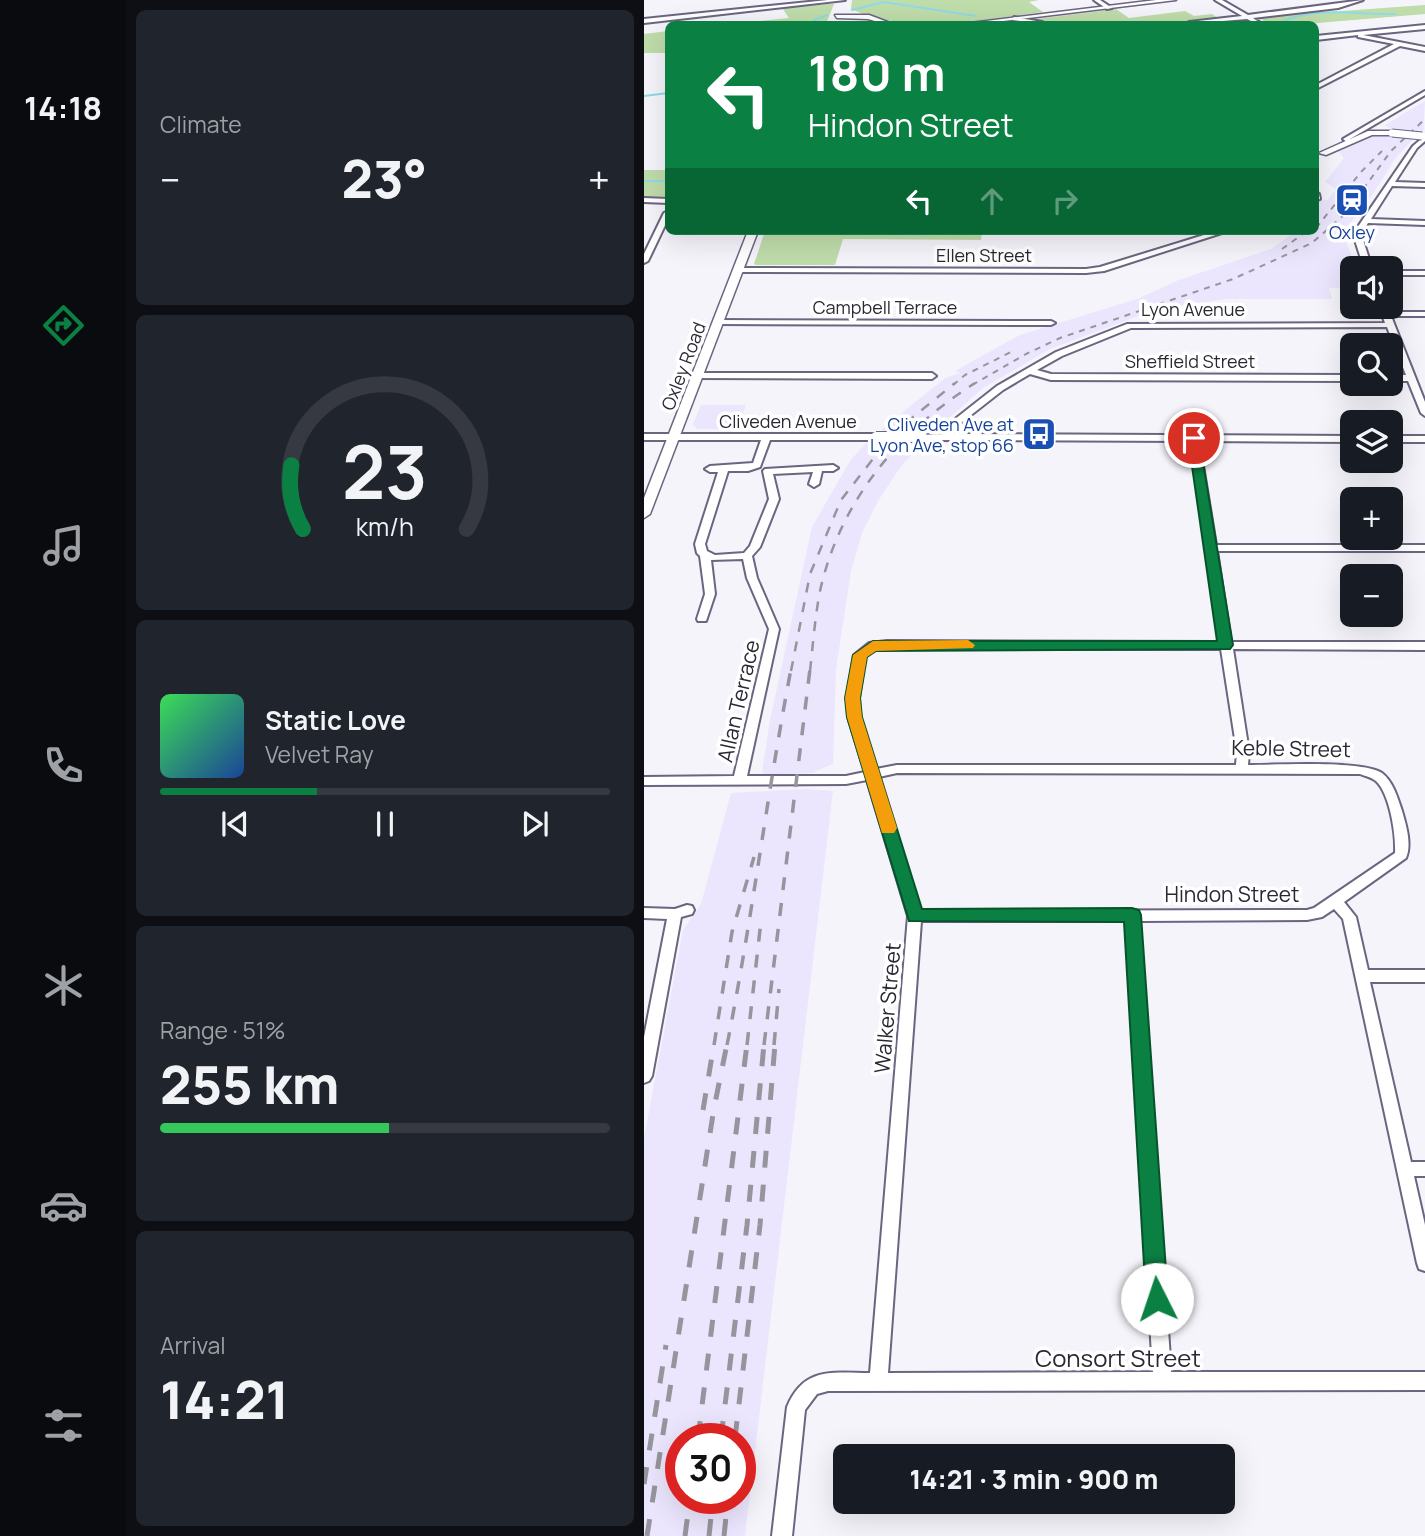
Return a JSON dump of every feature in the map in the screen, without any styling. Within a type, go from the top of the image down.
[{"type":"main road","points":[[994,21],[1173,0]]},
{"type":"main road","points":[[843,15],[874,21]]},
{"type":"main road","points":[[1319,153],[1371,133],[1424,136]]},
{"type":"main road","name":"Oxley Road","points":[[644,514],[752,235]]},
{"type":"street","points":[[1097,0],[1109,8]]},
{"type":"street","points":[[1218,0],[1255,21]]},
{"type":"street","points":[[1214,21],[1338,6],[1360,0]]},
{"type":"street","points":[[644,21],[843,15]]},
{"type":"street","points":[[1014,19],[1025,21]]},
{"type":"street","points":[[1319,38],[1425,27]]},
{"type":"street","points":[[1351,33],[1425,49]]},
{"type":"street","points":[[1319,85],[1399,44]]},
{"type":"street","points":[[1350,142],[1346,139],[1425,93]]},
{"type":"street","points":[[1363,256],[1357,234],[1424,136]]},
{"type":"street","points":[[1391,184],[1425,185]]},
{"type":"street","points":[[644,200],[665,201]]},
{"type":"street","points":[[1365,221],[1425,223]]},
{"type":"street","points":[[644,261],[665,222]]},
{"type":"street","name":"Ellen Street","points":[[739,270],[1086,271],[1101,269],[1211,235]]},
{"type":"street","points":[[644,238],[655,238]]},
{"type":"street","points":[[1403,272],[1425,273]]},
{"type":"street","points":[[1403,312],[1425,314]]},
{"type":"street","points":[[1388,319],[1425,413]]},
{"type":"street","name":"Campbell Terrace","points":[[719,323],[1051,323]]},
{"type":"street","name":"Lyon Avenue","points":[[950,437],[954,425],[982,400],[1029,371],[1078,345],[1142,324],[1390,324]]},
{"type":"street","name":"Sheffield Street","points":[[1029,371],[1051,377],[1340,378]]},
{"type":"street","points":[[698,376],[932,376]]},
{"type":"street","points":[[1403,378],[1411,378]]},
{"type":"street","name":"Cliveden Avenue","points":[[644,437],[1340,439]]},
{"type":"street","points":[[757,465],[766,437]]},
{"type":"street","points":[[1194,438],[1243,752],[1242,769]]},
{"type":"street","points":[[1403,439],[1425,439]]},
{"type":"street","points":[[710,469],[748,468],[757,465],[768,471],[833,468]]},
{"type":"street","points":[[702,619],[710,594],[701,544],[724,469]]},
{"type":"street","points":[[814,484],[818,469]]},
{"type":"street","points":[[705,556],[747,556],[755,547],[774,499],[768,471]]},
{"type":"street","points":[[1210,548],[1425,548]]},
{"type":"street","name":"Allan Terrace","points":[[739,782],[774,628],[752,578],[747,556]]},
{"type":"street","name":"Walker Street","points":[[878,1382],[915,916],[854,717],[853,698],[860,655],[867,649],[887,645],[1225,645]]},
{"type":"street","points":[[1225,645],[1425,646]]},
{"type":"street","name":"Keble Street","points":[[872,774],[897,769],[1360,770],[1382,779],[1388,789],[1401,832],[1401,855],[1335,901]]},
{"type":"street","name":"Allan Terrace","points":[[644,781],[846,780],[872,774]]},
{"type":"street","points":[[1335,901],[1349,917],[1425,1263]]},
{"type":"street","name":"Hindon Street","points":[[915,916],[1307,915],[1317,913],[1335,901]]},
{"type":"street","points":[[644,913],[681,912],[644,1076]]},
{"type":"street","points":[[1132,915],[1163,1381]]},
{"type":"street","points":[[1361,975],[1425,976]]},
{"type":"street","points":[[1405,1169],[1425,1169]]},
{"type":"street","name":"Consort Street","points":[[782,1536],[794,1414],[804,1393],[812,1386],[828,1382],[1425,1381]]},
{"type":"shaded area","points":[[1425,101],[1423,134],[1394,131],[1385,125]]},
{"type":"shaded area","points":[[1387,134],[1415,137],[1395,159],[1373,194],[1343,233],[1352,256],[1340,256],[1340,288],[1329,288],[1332,299],[1227,299],[1166,308],[1148,318],[1141,315],[1050,349],[983,388],[936,430],[922,434],[885,434],[882,429],[945,378],[960,373],[955,371],[1020,335],[1137,299],[1179,280],[1271,249],[1290,235],[1319,235],[1319,200],[1328,200],[1336,189],[1325,182],[1344,158],[1339,152],[1372,136]]},
{"type":"shaded area","points":[[701,405],[746,405],[738,429],[697,429],[693,424]]},
{"type":"shaded area","points":[[913,442],[920,445],[899,469],[878,501],[862,533],[851,571],[836,669],[833,764],[812,773],[766,775],[762,772],[770,720],[812,527],[850,461],[865,444]]},
{"type":"shaded area","points":[[806,789],[833,791],[756,1443],[756,1423],[665,1423],[665,1514],[748,1514],[745,1536],[644,1536],[644,1138],[683,930],[701,904],[731,793]]},
{"type":"green space","points":[[852,0],[1039,0],[1029,2],[1043,12],[977,21],[893,21],[851,9]]},
{"type":"green space","points":[[834,4],[827,21],[758,21],[789,18],[782,8]]},
{"type":"green space","points":[[1425,5],[1425,14],[1319,23],[1264,21],[1259,18],[1310,11],[1314,13]]},
{"type":"green space","points":[[1116,9],[1129,18],[1185,11],[1194,16],[1212,14],[1218,18],[1190,21],[1028,20]]},
{"type":"green space","points":[[665,31],[665,53],[644,53],[644,34]]},
{"type":"green space","points":[[644,170],[665,170],[665,197],[644,197]]},
{"type":"green space","points":[[764,235],[982,235],[981,240],[843,239],[835,265],[754,264]]},
{"type":"waterway","points":[[852,10],[884,2],[976,16]]},
{"type":"waterway","points":[[1284,21],[1320,13],[1396,14]]},
{"type":"waterway","points":[[814,21],[827,15]]},
{"type":"waterway","points":[[644,96],[665,93]]},
{"type":"waterway","points":[[644,181],[665,181]]},
{"type":"railway","points":[[972,385],[1060,338],[1233,279],[1312,243],[1345,214],[1391,151],[1425,119]]},
{"type":"railway","points":[[1319,224],[1361,172],[1382,151]]},
{"type":"railway","points":[[1282,249],[1301,235]]},
{"type":"railway","points":[[953,385],[965,375],[1011,352]]},
{"type":"railway","points":[[791,671],[810,574],[841,500],[883,446],[907,422],[955,383]]},
{"type":"railway","points":[[810,671],[820,591],[829,558],[842,527],[876,472],[897,447],[947,402],[972,385]]},
{"type":"railway","points":[[727,1045],[791,669]]},
{"type":"railway","points":[[764,1045],[810,669]]},
{"type":"railway","points":[[714,1045],[732,932],[754,857]]},
{"type":"railway","points":[[747,1045],[761,921]]},
{"type":"railway","points":[[774,1045],[779,989]]},
{"type":"railway","points":[[703,1110],[714,1044]]},
{"type":"railway","points":[[647,1536],[714,1108],[727,1044]]},
{"type":"railway","points":[[700,1423],[747,1044]]},
{"type":"railway","points":[[723,1423],[747,1225],[764,1044]]},
{"type":"railway","points":[[737,1423],[760,1225],[775,1044]]},
{"type":"railway","points":[[644,1484],[666,1345]]},
{"type":"railway","points":[[685,1536],[688,1514]]},
{"type":"railway","points":[[709,1536],[711,1514]]},
{"type":"railway","points":[[724,1536],[726,1514]]},
{"type":"slow traffic","points":[[888,828],[854,717],[853,698],[860,655],[873,646],[968,645]]},
{"type":"place","name":"Oxley","points":[[1352,200]]},
{"type":"place","name":"Cliveden Ave at Lyon Ave, stop 66","points":[[1039,434]]},
{"type":"route","points":[[1157,1299],[1132,915],[915,916],[854,717],[853,698],[860,655],[873,646],[1225,645],[1194,438]]}]
